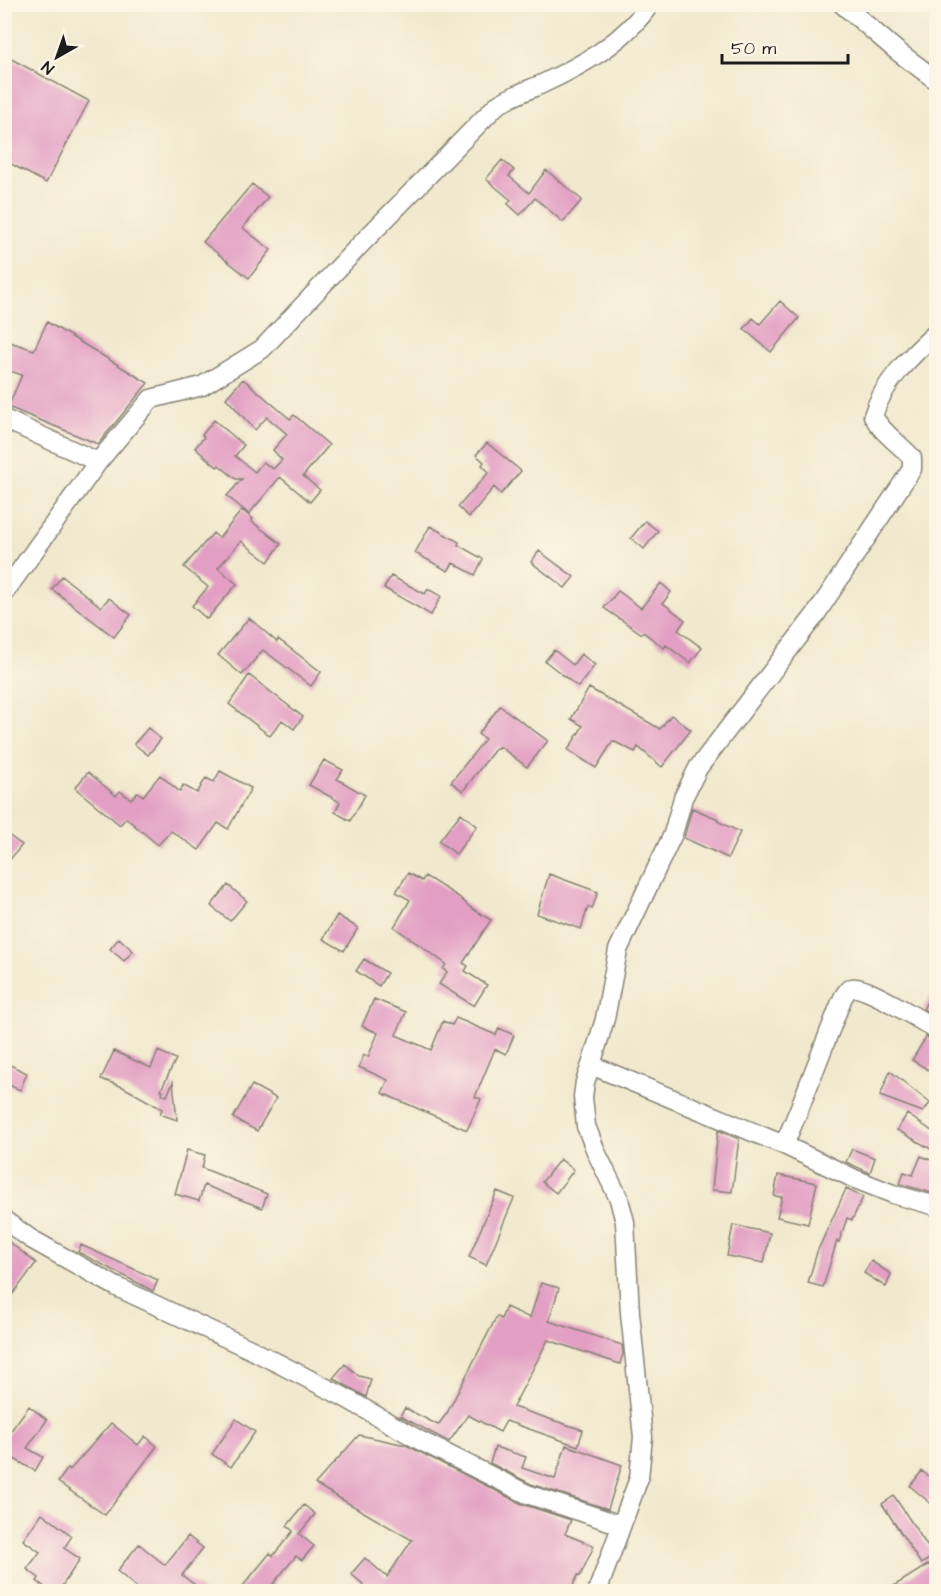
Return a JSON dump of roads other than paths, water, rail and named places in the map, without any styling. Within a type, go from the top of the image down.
[{"type":"street","points":[[4,593],[98,462],[151,399],[202,386],[262,350],[360,245],[496,106],[510,96],[572,70],[618,40],[650,4]]},
{"type":"street","points":[[842,4],[897,51],[936,80]]},
{"type":"street","points":[[597,1592],[639,1478],[643,1437],[630,1313],[625,1222],[619,1199],[586,1126],[584,1097],[585,1082],[605,1019],[618,950],[673,834],[683,798],[698,768],[816,614],[912,469],[912,458],[903,447],[881,429],[873,416],[880,397],[910,357],[936,333]]},
{"type":"street","points":[[4,419],[98,462]]},
{"type":"street","points":[[784,1145],[840,1002],[849,989],[855,987],[872,993],[936,1030]]},
{"type":"street","points":[[591,1065],[784,1145],[855,1179],[893,1194],[936,1206]]},
{"type":"street","points":[[4,1220],[31,1239],[117,1287],[252,1350],[342,1396],[419,1440],[527,1494],[621,1525]]}]
